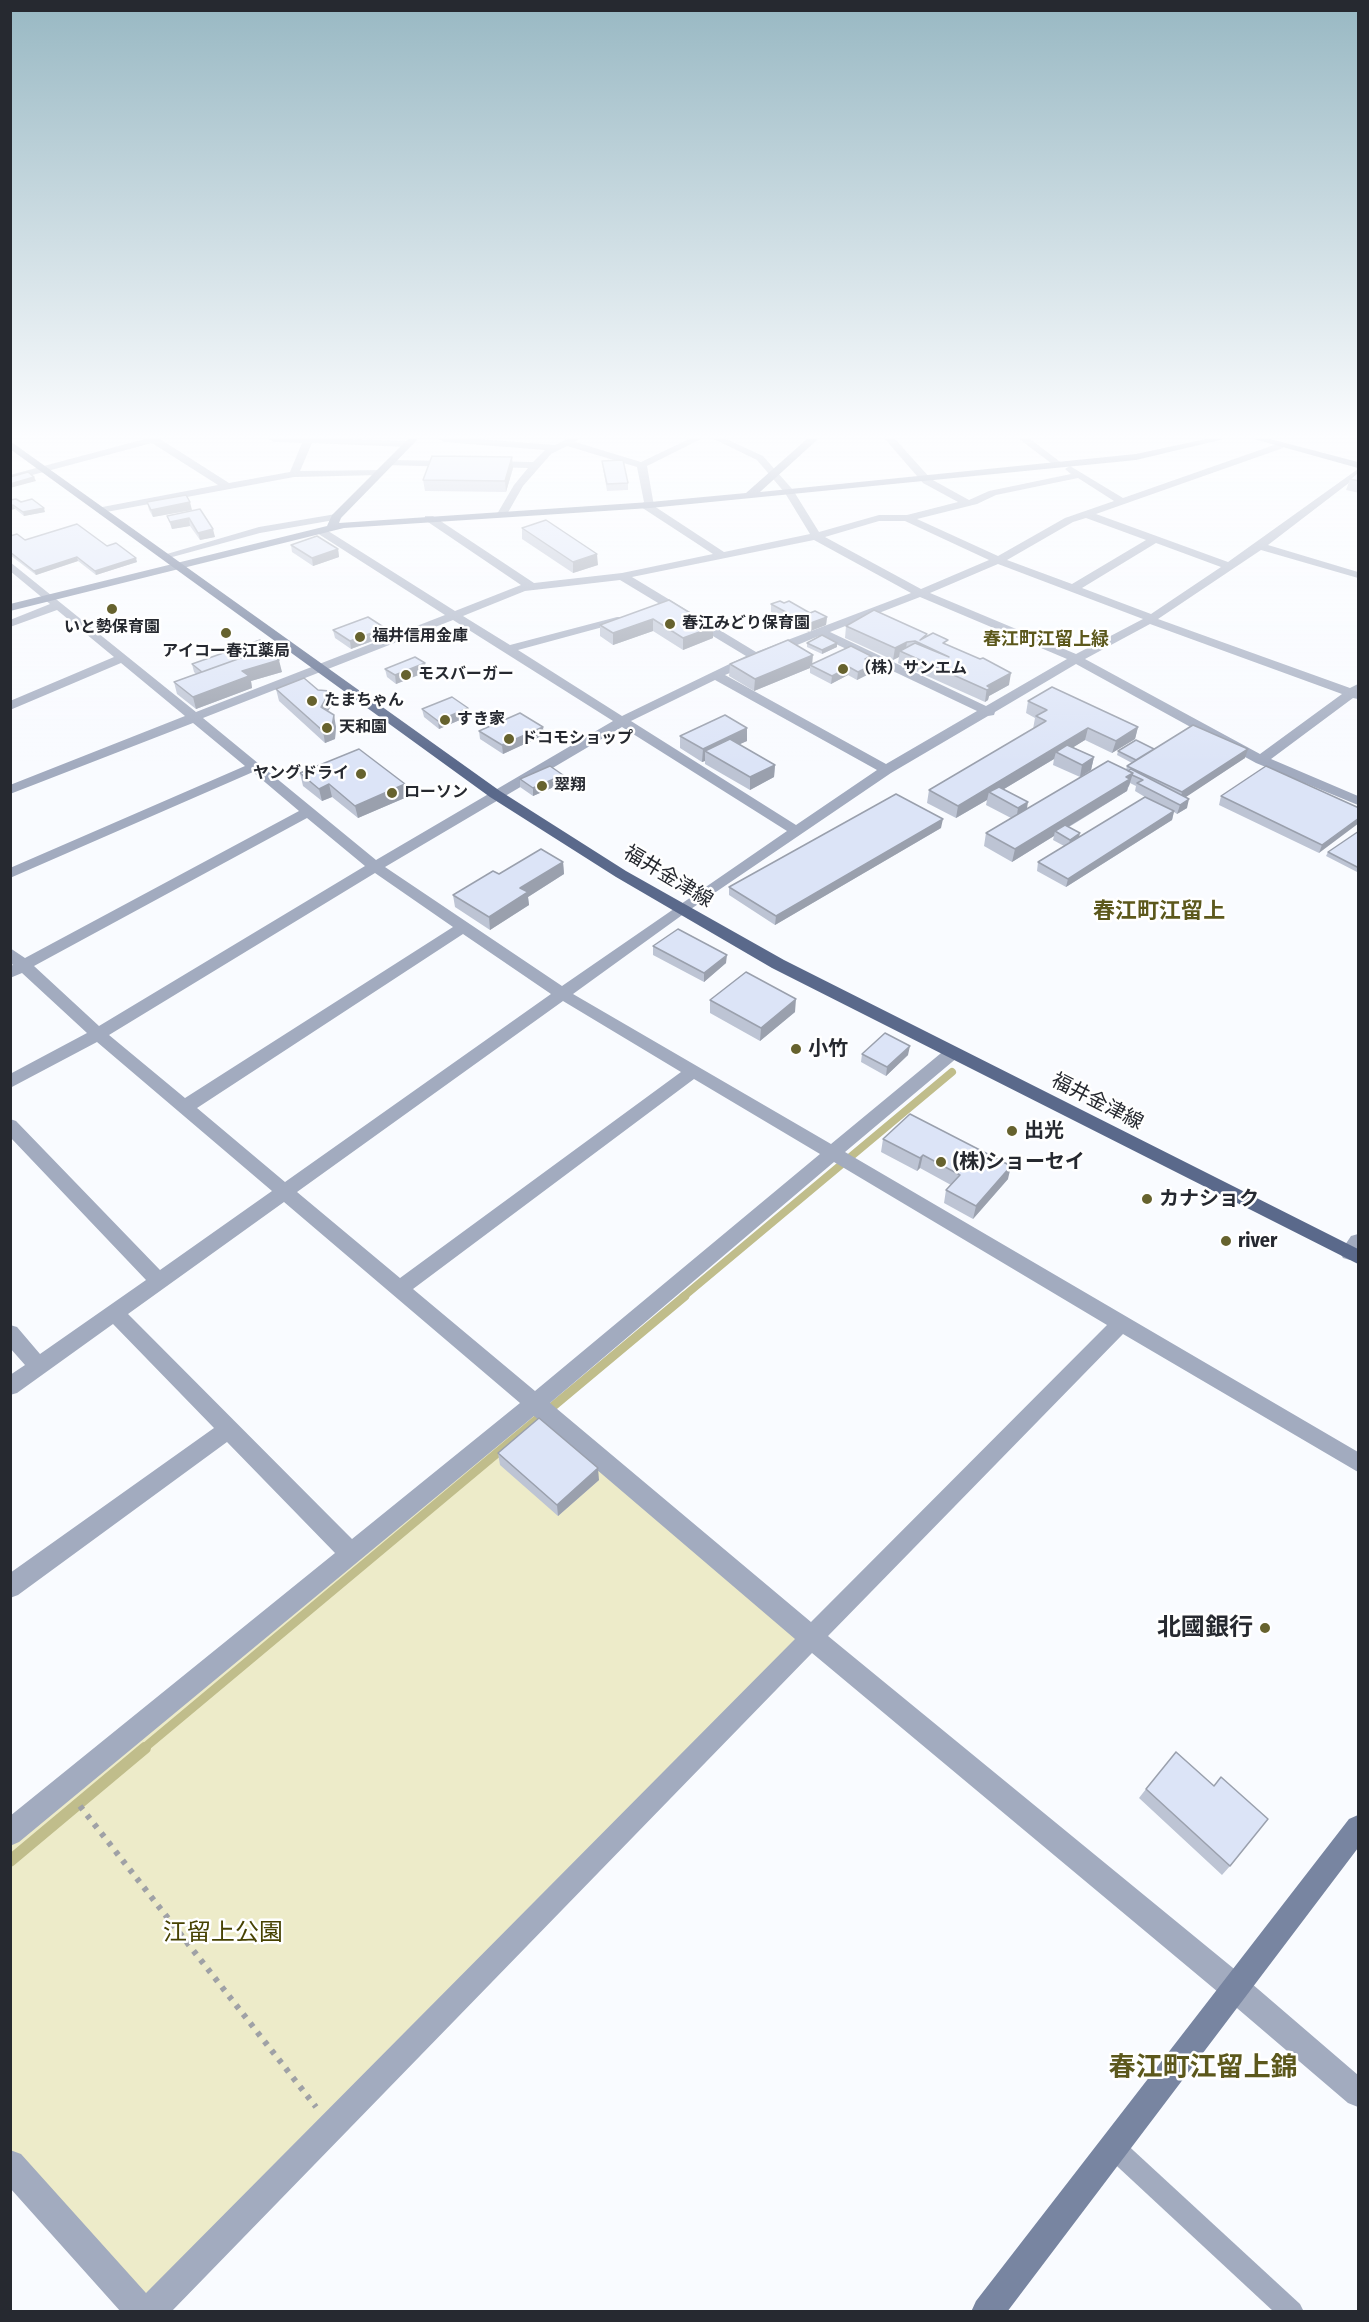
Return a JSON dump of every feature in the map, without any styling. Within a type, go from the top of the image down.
[{"type":"main road","name":"福井金津線","points":[[153,547],[495,794],[680,910],[778,964],[952,1053],[1356,1251]]},
{"type":"main road","points":[[13,608],[54,601],[245,547]]},
{"type":"main road","points":[[987,2312],[1234,1987],[1359,1828]]},
{"type":"street","points":[[165,556],[197,547]]},
{"type":"street","points":[[361,547],[456,615],[796,831]]},
{"type":"street","points":[[473,547],[530,586]]},
{"type":"street","points":[[711,547],[722,555]]},
{"type":"street","points":[[10,790],[530,586],[622,576],[760,547]]},
{"type":"street","points":[[837,547],[920,593],[1076,659],[1261,760],[1359,801]]},
{"type":"street","points":[[971,547],[1151,619],[1356,692]]},
{"type":"street","points":[[10,1082],[98,1034],[374,866],[624,720],[754,657],[920,593],[998,560],[1020,547]]},
{"type":"street","points":[[1073,588],[1141,547]]},
{"type":"street","points":[[1178,547],[1228,566]]},
{"type":"street","points":[[10,1387],[680,910],[886,770],[989,712],[1076,659],[1151,619],[1258,547]]},
{"type":"street","points":[[1265,547],[1359,575]]},
{"type":"street","points":[[10,565],[374,866],[562,994],[1359,1463]]},
{"type":"street","points":[[622,576],[754,657]]},
{"type":"street","points":[[10,624],[54,601]]},
{"type":"street","points":[[510,649],[672,605]]},
{"type":"street","points":[[820,632],[989,712]]},
{"type":"street","points":[[10,706],[122,658]]},
{"type":"street","points":[[716,675],[886,770]]},
{"type":"street","points":[[1261,760],[1356,692]]},
{"type":"street","points":[[10,874],[254,767]]},
{"type":"street","points":[[308,812],[15,964],[811,1637],[1359,2093]]},
{"type":"street","points":[[185,1107],[463,927]]},
{"type":"street","points":[[10,1833],[535,1403],[952,1053]]},
{"type":"street","points":[[400,1288],[693,1071]]},
{"type":"street","points":[[10,1125],[160,1282]]},
{"type":"street","points":[[115,1313],[351,1554]]},
{"type":"street","points":[[149,2312],[1121,1323]]},
{"type":"street","points":[[10,1333],[39,1367]]},
{"type":"street","points":[[10,1587],[228,1429]]},
{"type":"street","points":[[10,2165],[142,2312]]},
{"type":"lane","points":[[1113,2147],[1292,2312]]},
{"type":"path","points":[[66,1788],[332,2126]]},
{"type":"green space","name":"江留上公園","points":[[535,1403],[811,1637],[149,2311],[11,2165],[10,1834]]},
{"type":"building","points":[[10,547],[122,547],[136,558],[95,571],[77,557],[34,571],[10,552]]},
{"type":"building","points":[[295,547],[338,549],[312,558]]},
{"type":"building","points":[[551,547],[587,547],[597,554],[573,562]]},
{"type":"building","points":[[669,600],[713,627],[683,638],[653,619],[613,633],[600,625]]},
{"type":"building","points":[[780,601],[784,603],[789,601],[810,613],[815,611],[827,617],[808,624],[771,604]]},
{"type":"building","points":[[874,610],[927,634],[920,640],[933,633],[948,640],[943,643],[980,659],[983,658],[1011,673],[987,686],[990,688],[987,690],[900,651],[915,643],[949,657],[915,641],[895,648],[846,626]]},
{"type":"building","points":[[368,617],[385,628],[350,641],[333,630]]},
{"type":"building","points":[[822,635],[837,643],[822,650],[807,643]]},
{"type":"building","points":[[260,640],[272,648],[202,672],[192,664]]},
{"type":"building","points":[[788,640],[813,655],[755,679],[730,664]]},
{"type":"building","points":[[851,646],[871,656],[865,659],[874,664],[858,672],[849,667],[832,676],[810,665]]},
{"type":"building","points":[[260,651],[265,655],[269,653],[279,660],[242,671],[249,676],[193,697],[174,682]]},
{"type":"building","points":[[415,657],[425,663],[395,675],[385,669]]},
{"type":"building","points":[[304,678],[318,690],[330,691],[321,707],[334,715],[332,726],[323,731],[276,689]]},
{"type":"building","points":[[1052,687],[1138,727],[1116,741],[1088,728],[958,806],[929,790],[1046,721],[1036,716],[1047,710],[1028,701]]},
{"type":"building","points":[[452,697],[468,708],[438,721],[422,709]]},
{"type":"building","points":[[520,713],[543,727],[502,745],[479,731]]},
{"type":"building","points":[[725,715],[747,728],[703,749],[680,736]]},
{"type":"building","points":[[1193,725],[1248,749],[1182,792],[1127,766]]},
{"type":"building","points":[[730,739],[775,765],[750,777],[705,751]]},
{"type":"building","points":[[1136,740],[1154,749],[1136,760],[1118,751]]},
{"type":"building","points":[[1067,745],[1094,757],[1082,765],[1056,752]]},
{"type":"building","points":[[359,749],[405,784],[355,806],[329,784],[319,789],[300,773]]},
{"type":"building","points":[[1108,761],[1133,773],[1126,777],[1130,779],[1015,849],[986,833]]},
{"type":"building","points":[[550,766],[563,775],[533,788],[520,779]]},
{"type":"building","points":[[1266,766],[1359,808],[1359,818],[1322,845],[1221,796]]},
{"type":"building","points":[[1131,769],[1189,799],[1180,805],[1137,783],[1143,780],[1132,775],[1133,773],[1128,771]]},
{"type":"building","points":[[999,787],[1028,802],[1018,808],[989,792]]},
{"type":"building","points":[[896,794],[943,819],[776,916],[729,887]]},
{"type":"building","points":[[1145,797],[1174,811],[1068,879],[1038,862]]},
{"type":"building","points":[[1065,825],[1080,833],[1070,840],[1055,831]]},
{"type":"building","points":[[1359,831],[1359,868],[1328,852]]},
{"type":"building","points":[[541,849],[563,862],[520,888],[528,892],[489,917],[453,895],[493,871],[499,874]]},
{"type":"building","points":[[678,929],[727,955],[704,973],[653,946]]},
{"type":"building","points":[[746,972],[796,999],[761,1028],[710,1000]]},
{"type":"building","points":[[885,1033],[910,1046],[887,1067],[862,1054]]},
{"type":"building","points":[[910,1114],[1011,1166],[976,1206],[946,1190],[960,1175],[923,1155],[920,1158],[883,1139]]},
{"type":"building","points":[[539,1418],[598,1468],[557,1505],[498,1453]]},
{"type":"building","points":[[1176,1752],[1214,1786],[1221,1777],[1268,1819],[1230,1866],[1146,1789]]},
{"type":"waterway","points":[[683,1297],[952,1072]]},
{"type":"waterway","points":[[143,1749],[685,1296]]},
{"type":"waterway","points":[[10,1861],[145,1748]]},
{"type":"place","name":"いと勢保育園","points":[[112,609]]},
{"type":"place","name":"春江みどり保育園","points":[[670,624]]},
{"type":"place","name":"アイコー春江薬局","points":[[226,633]]},
{"type":"place","name":"福井信用金庫","points":[[360,637]]},
{"type":"place","name":"（株）サンエム","points":[[843,669]]},
{"type":"place","name":"モスバーガー","points":[[406,675]]},
{"type":"place","name":"たまちゃん","points":[[312,701]]},
{"type":"place","name":"すき家","points":[[445,720]]},
{"type":"place","name":"天和園","points":[[327,728]]},
{"type":"place","name":"ドコモショップ","points":[[509,739]]},
{"type":"place","name":"ヤングドライ","points":[[361,774]]},
{"type":"place","name":"翠翔","points":[[542,786]]},
{"type":"place","name":"ローソン","points":[[392,793]]},
{"type":"place","name":"小竹","points":[[796,1049]]},
{"type":"place","name":"出光","points":[[1012,1131]]},
{"type":"place","name":"(株)ショーセイ","points":[[941,1162]]},
{"type":"place","name":"カナショク","points":[[1147,1199]]},
{"type":"place","name":"river","points":[[1226,1241]]},
{"type":"place","name":"北國銀行","points":[[1265,1628]]},
{"type":"district","name":"春江町江留上緑","points":[[1046,640]]},
{"type":"district","name":"春江町江留上","points":[[1159,912]]},
{"type":"district","name":"春江町江留上錦","points":[[1203,2068]]}]
